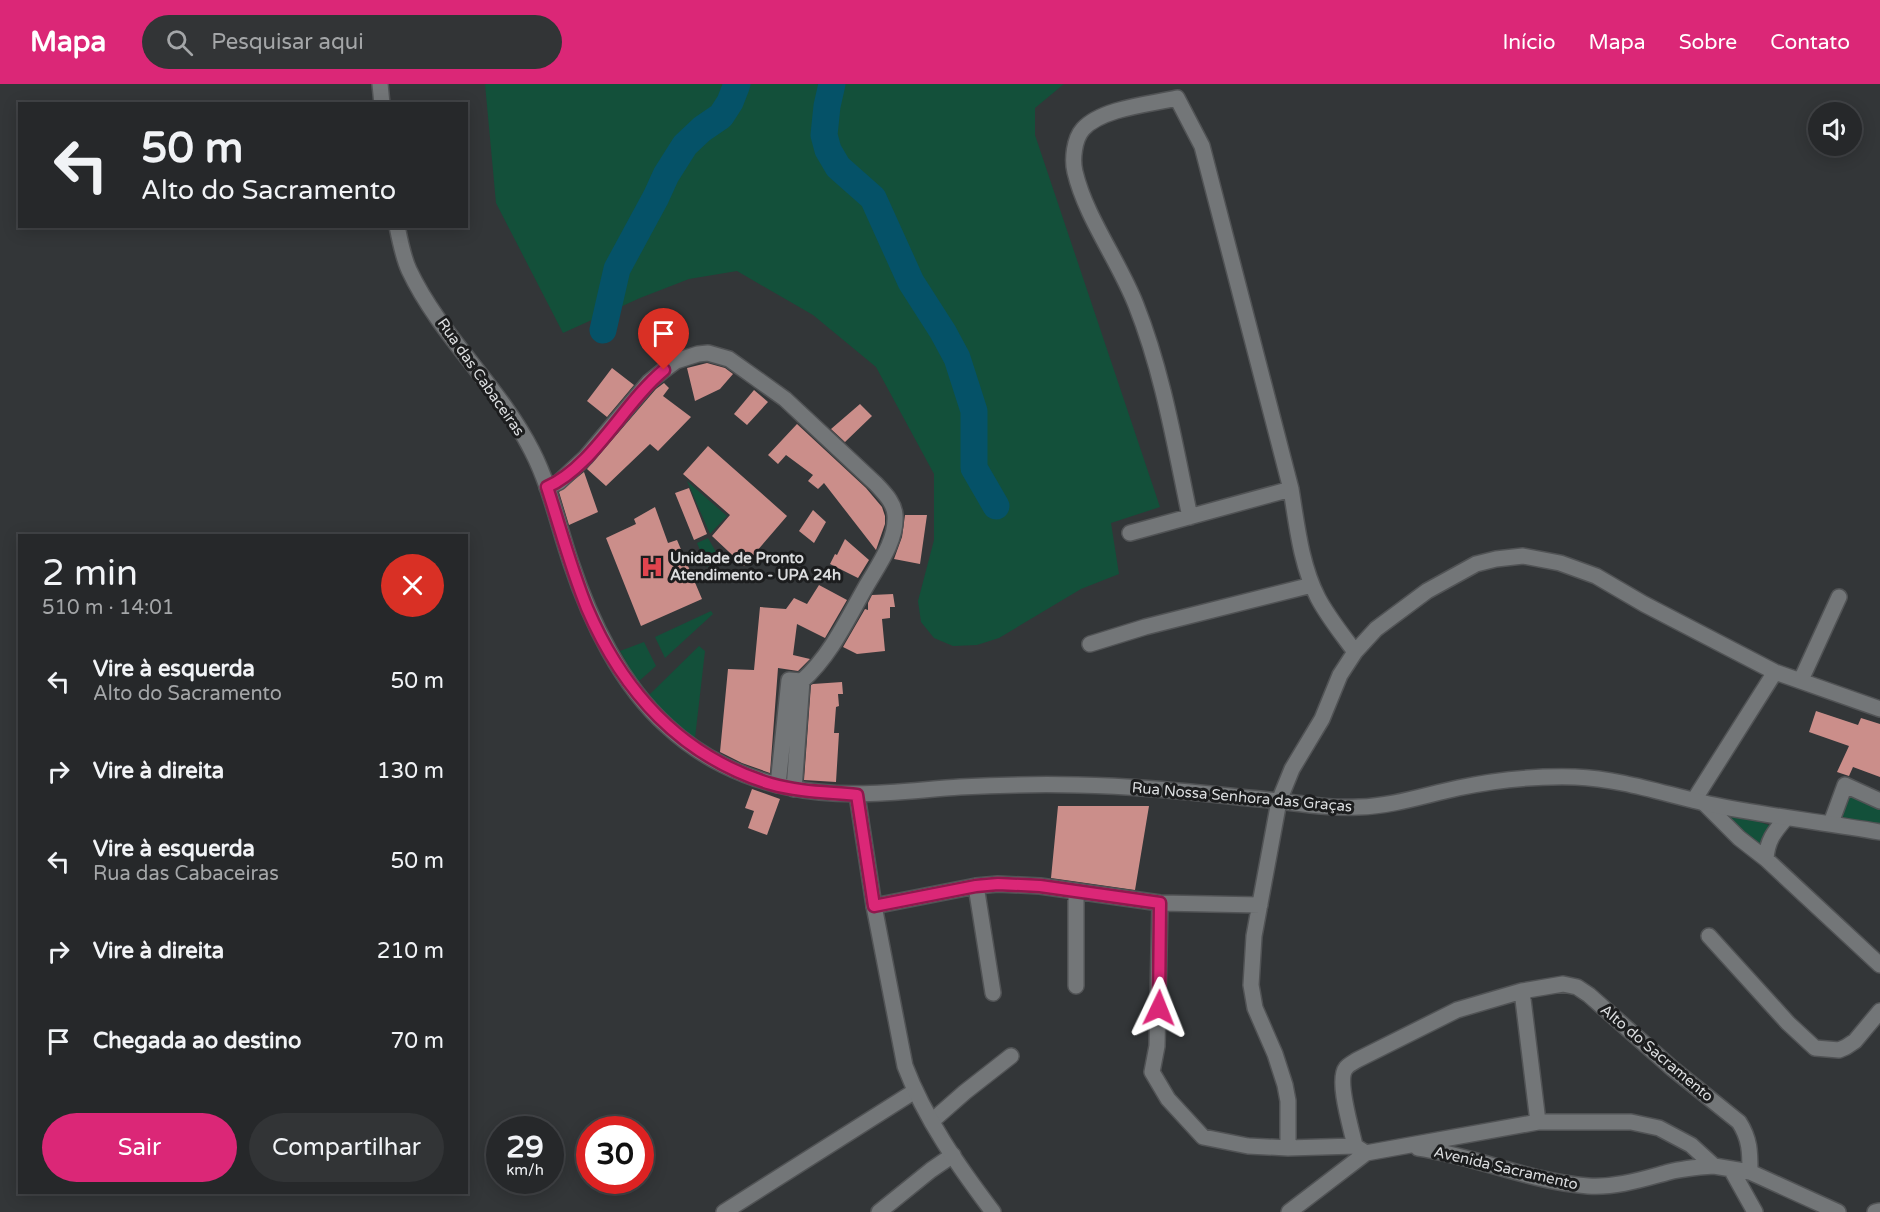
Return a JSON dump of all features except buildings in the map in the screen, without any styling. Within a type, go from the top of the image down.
[{"type":"street","points":[[380,84],[382,102]]},
{"type":"street","points":[[1190,517],[1167,404],[1136,305],[1086,203],[1074,171],[1075,148],[1083,129],[1106,114],[1178,98],[1202,146],[1291,489],[1299,542],[1312,585],[1325,611],[1355,652]]},
{"type":"street","name":"Rua das Cabaceiras","points":[[397,228],[409,269],[440,320],[513,418],[529,445],[547,487],[594,623],[623,673],[649,708],[665,725],[703,753],[734,770],[794,789],[857,795]]},
{"type":"street","points":[[547,487],[558,482],[586,457],[649,382],[676,361],[708,353],[723,357],[740,366],[784,399],[888,497],[895,514],[890,542],[879,566],[831,649],[802,681],[794,789]]},
{"type":"street","points":[[1131,533],[1291,489]]},
{"type":"street","points":[[1288,1148],[1288,1101],[1285,1085],[1275,1054],[1255,1008],[1251,985],[1254,936],[1279,801],[1292,769],[1322,719],[1340,675],[1355,652],[1376,630],[1444,580],[1476,564],[1523,556],[1560,563],[1596,576],[1644,604],[1775,672],[1880,709]]},
{"type":"street","points":[[1090,644],[1145,627],[1312,585]]},
{"type":"street","points":[[1801,681],[1839,597]]},
{"type":"street","points":[[1775,672],[1699,801],[1766,859],[1880,965]]},
{"type":"street","points":[[778,785],[789,680],[802,681]]},
{"type":"street","name":"Rua Nossa Senhora das Graças","points":[[857,795],[962,787],[1077,785],[1163,789],[1336,807],[1384,805],[1482,783],[1572,777],[1632,784],[1699,801],[1786,818],[1880,832]]},
{"type":"street","points":[[1831,823],[1845,785],[1880,801]]},
{"type":"street","points":[[857,795],[874,906],[905,1066],[915,1091],[932,1121],[993,1212]]},
{"type":"street","points":[[1766,859],[1767,846],[1772,835],[1786,818]]},
{"type":"street","points":[[874,906],[976,886],[1018,885],[1160,903],[1260,905]]},
{"type":"street","points":[[976,886],[993,993]]},
{"type":"street","points":[[1076,891],[1076,986]]},
{"type":"street","name":"Avenida Sacramento","points":[[1160,903],[1158,1046],[1152,1072],[1168,1099],[1203,1137],[1248,1146],[1361,1150],[1404,1146],[1538,1122],[1630,1122],[1659,1128],[1691,1145],[1714,1166]]},
{"type":"street","points":[[1709,936],[1788,1023],[1815,1048],[1839,1050],[1846,1047],[1855,1041],[1880,1011]]},
{"type":"street","name":"Alto do Sacramento","points":[[1361,1150],[1344,1088],[1342,1075],[1346,1068],[1357,1059],[1457,1010],[1521,991],[1563,984],[1577,987],[1594,999],[1673,1069],[1739,1122],[1747,1133],[1750,1144],[1750,1172]]},
{"type":"street","points":[[1521,991],[1538,1122]]},
{"type":"street","points":[[932,1121],[964,1092],[1011,1056]]},
{"type":"street","points":[[724,1212],[915,1091]]},
{"type":"street","name":"Avenida Sacramento","points":[[1404,1146],[1448,1152],[1540,1178],[1588,1186],[1617,1185],[1688,1168],[1714,1166],[1731,1168],[1750,1172],[1838,1212]]},
{"type":"street","points":[[1289,1212],[1361,1150]]},
{"type":"street","points":[[879,1212],[953,1155]]},
{"type":"street","points":[[1731,1168],[1755,1212]]},
{"type":"green space","points":[[485,84],[1064,84],[1035,108],[1035,135],[1160,507],[1111,523],[1119,574],[1081,589],[999,638],[977,645],[953,646],[934,638],[921,622],[918,601],[934,540],[934,474],[876,367],[813,315],[737,271],[689,279],[640,298],[563,333],[496,203]]},
{"type":"green space","points":[[687,481],[727,516],[710,534]]},
{"type":"green space","points":[[708,538],[720,559],[707,567],[697,543]]},
{"type":"green space","points":[[711,611],[713,614],[665,658],[655,637]]},
{"type":"green space","points":[[644,642],[656,666],[638,682],[620,651]]},
{"type":"green space","points":[[699,646],[705,651],[695,738],[676,725],[649,695]]},
{"type":"green space","points":[[1846,794],[1880,805],[1880,825],[1840,817]]},
{"type":"green space","points":[[1730,813],[1772,826],[1762,847],[1725,818]]},
{"type":"waterway","points":[[603,330],[617,269],[666,175],[685,145],[721,116],[737,84]]},
{"type":"waterway","points":[[832,84],[824,135],[828,150],[838,167],[873,198],[911,282],[957,358],[974,411],[974,468],[996,506]]},
{"type":"place","name":"Unidade de Pronto Atendimento - UPA 24h","points":[[652,567]]},
{"type":"route","points":[[664,370],[649,382],[586,457],[566,476],[547,487],[571,563],[592,619],[623,673],[649,708],[683,740],[734,770],[772,784],[794,789],[857,795],[874,906],[976,886],[998,884],[1040,886],[1160,903],[1159,1008]]}]
